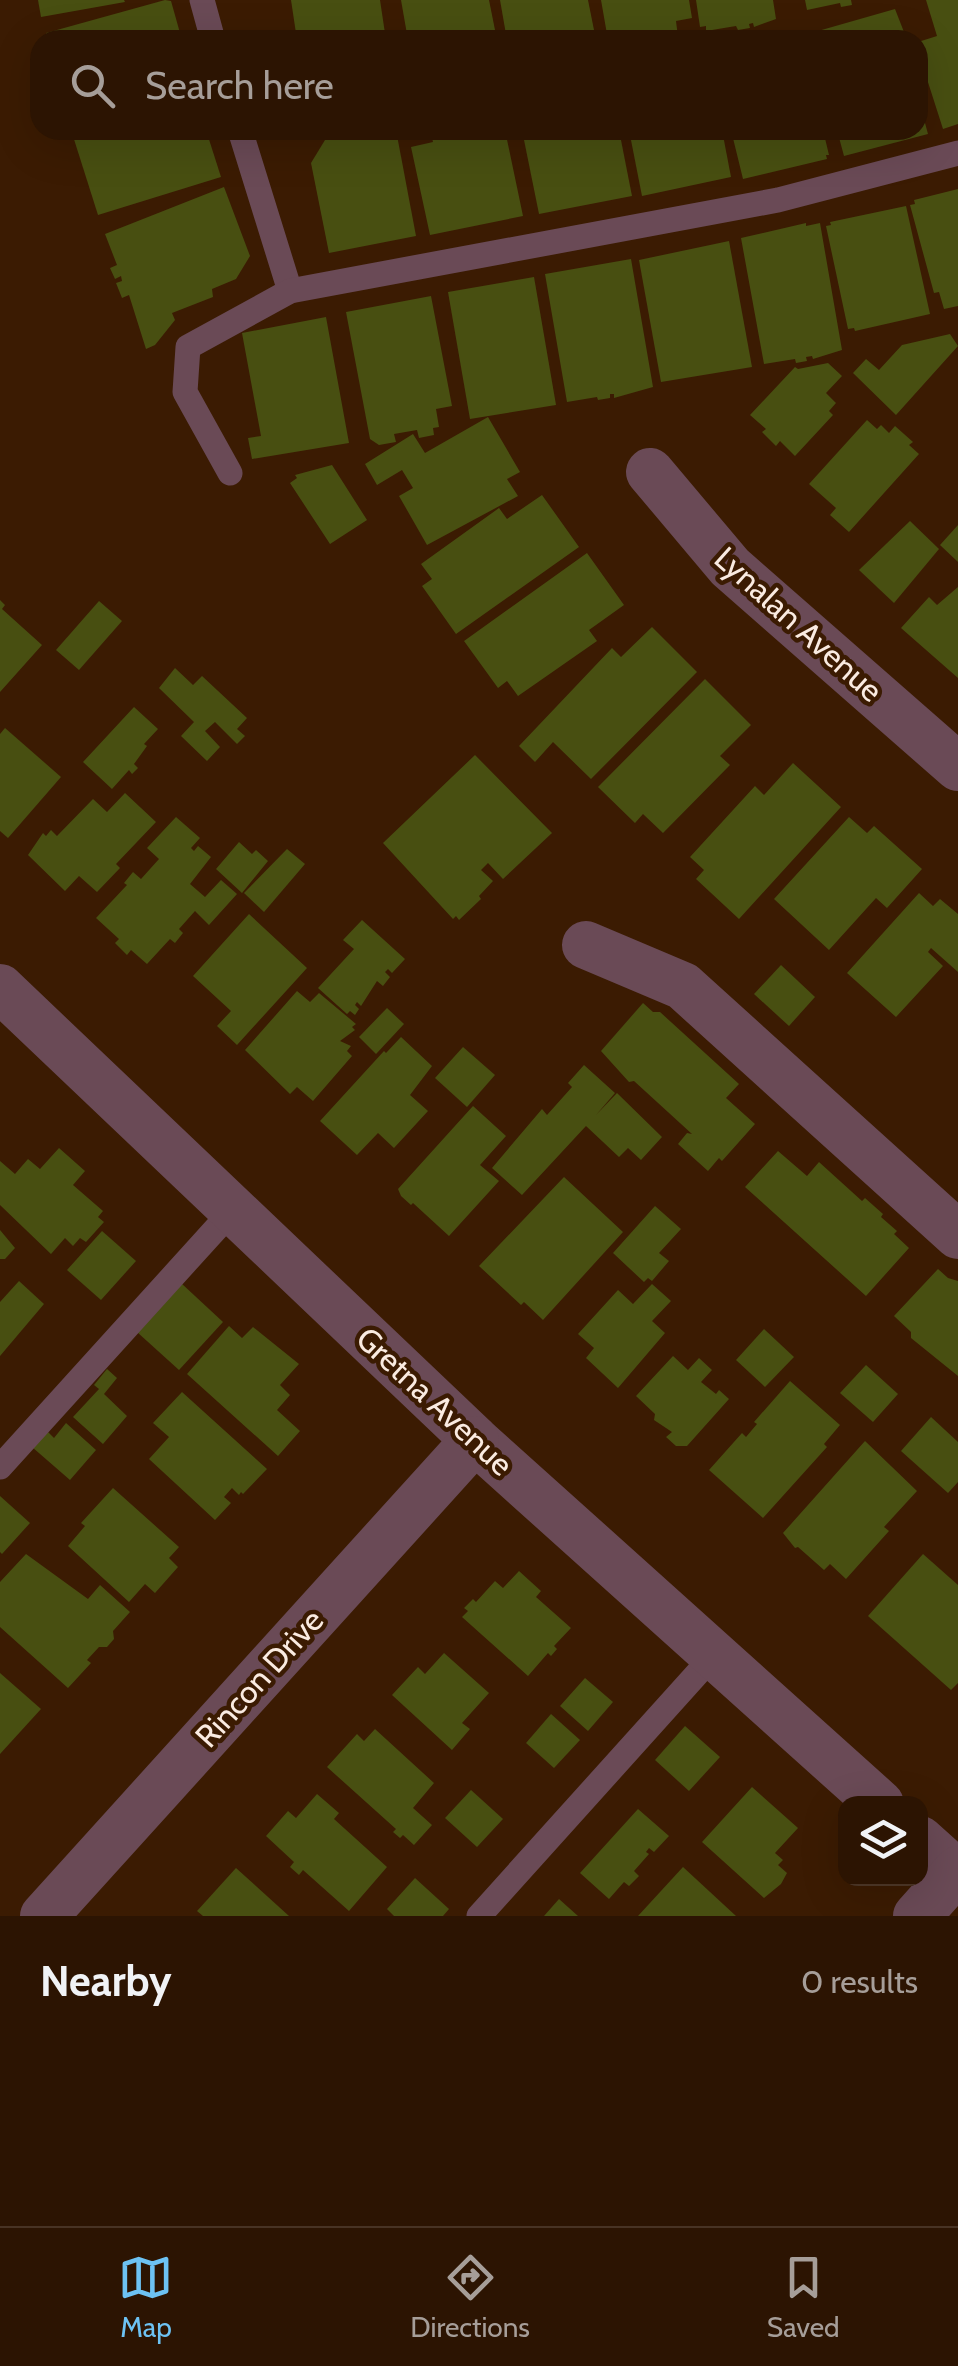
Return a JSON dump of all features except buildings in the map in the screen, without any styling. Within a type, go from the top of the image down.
[{"type":"street","name":"Lynalan Avenue","points":[[650,472],[730,567],[958,767]]},
{"type":"street","points":[[586,945],[683,986],[958,1235]]},
{"type":"street","name":"Gretna Avenue","points":[[0,988],[475,1440],[871,1796]]},
{"type":"street","name":"Rincon Drive","points":[[44,1916],[475,1440]]},
{"type":"street","points":[[917,1916],[957,1872],[928,1847]]},
{"type":"lane","points":[[202,0],[210,30]]},
{"type":"lane","points":[[243,140],[290,292]]},
{"type":"lane","points":[[230,473],[186,392],[188,347],[290,292],[778,200],[958,153]]},
{"type":"lane","points":[[0,1468],[232,1210]]},
{"type":"lane","points":[[478,1916],[714,1655]]}]
